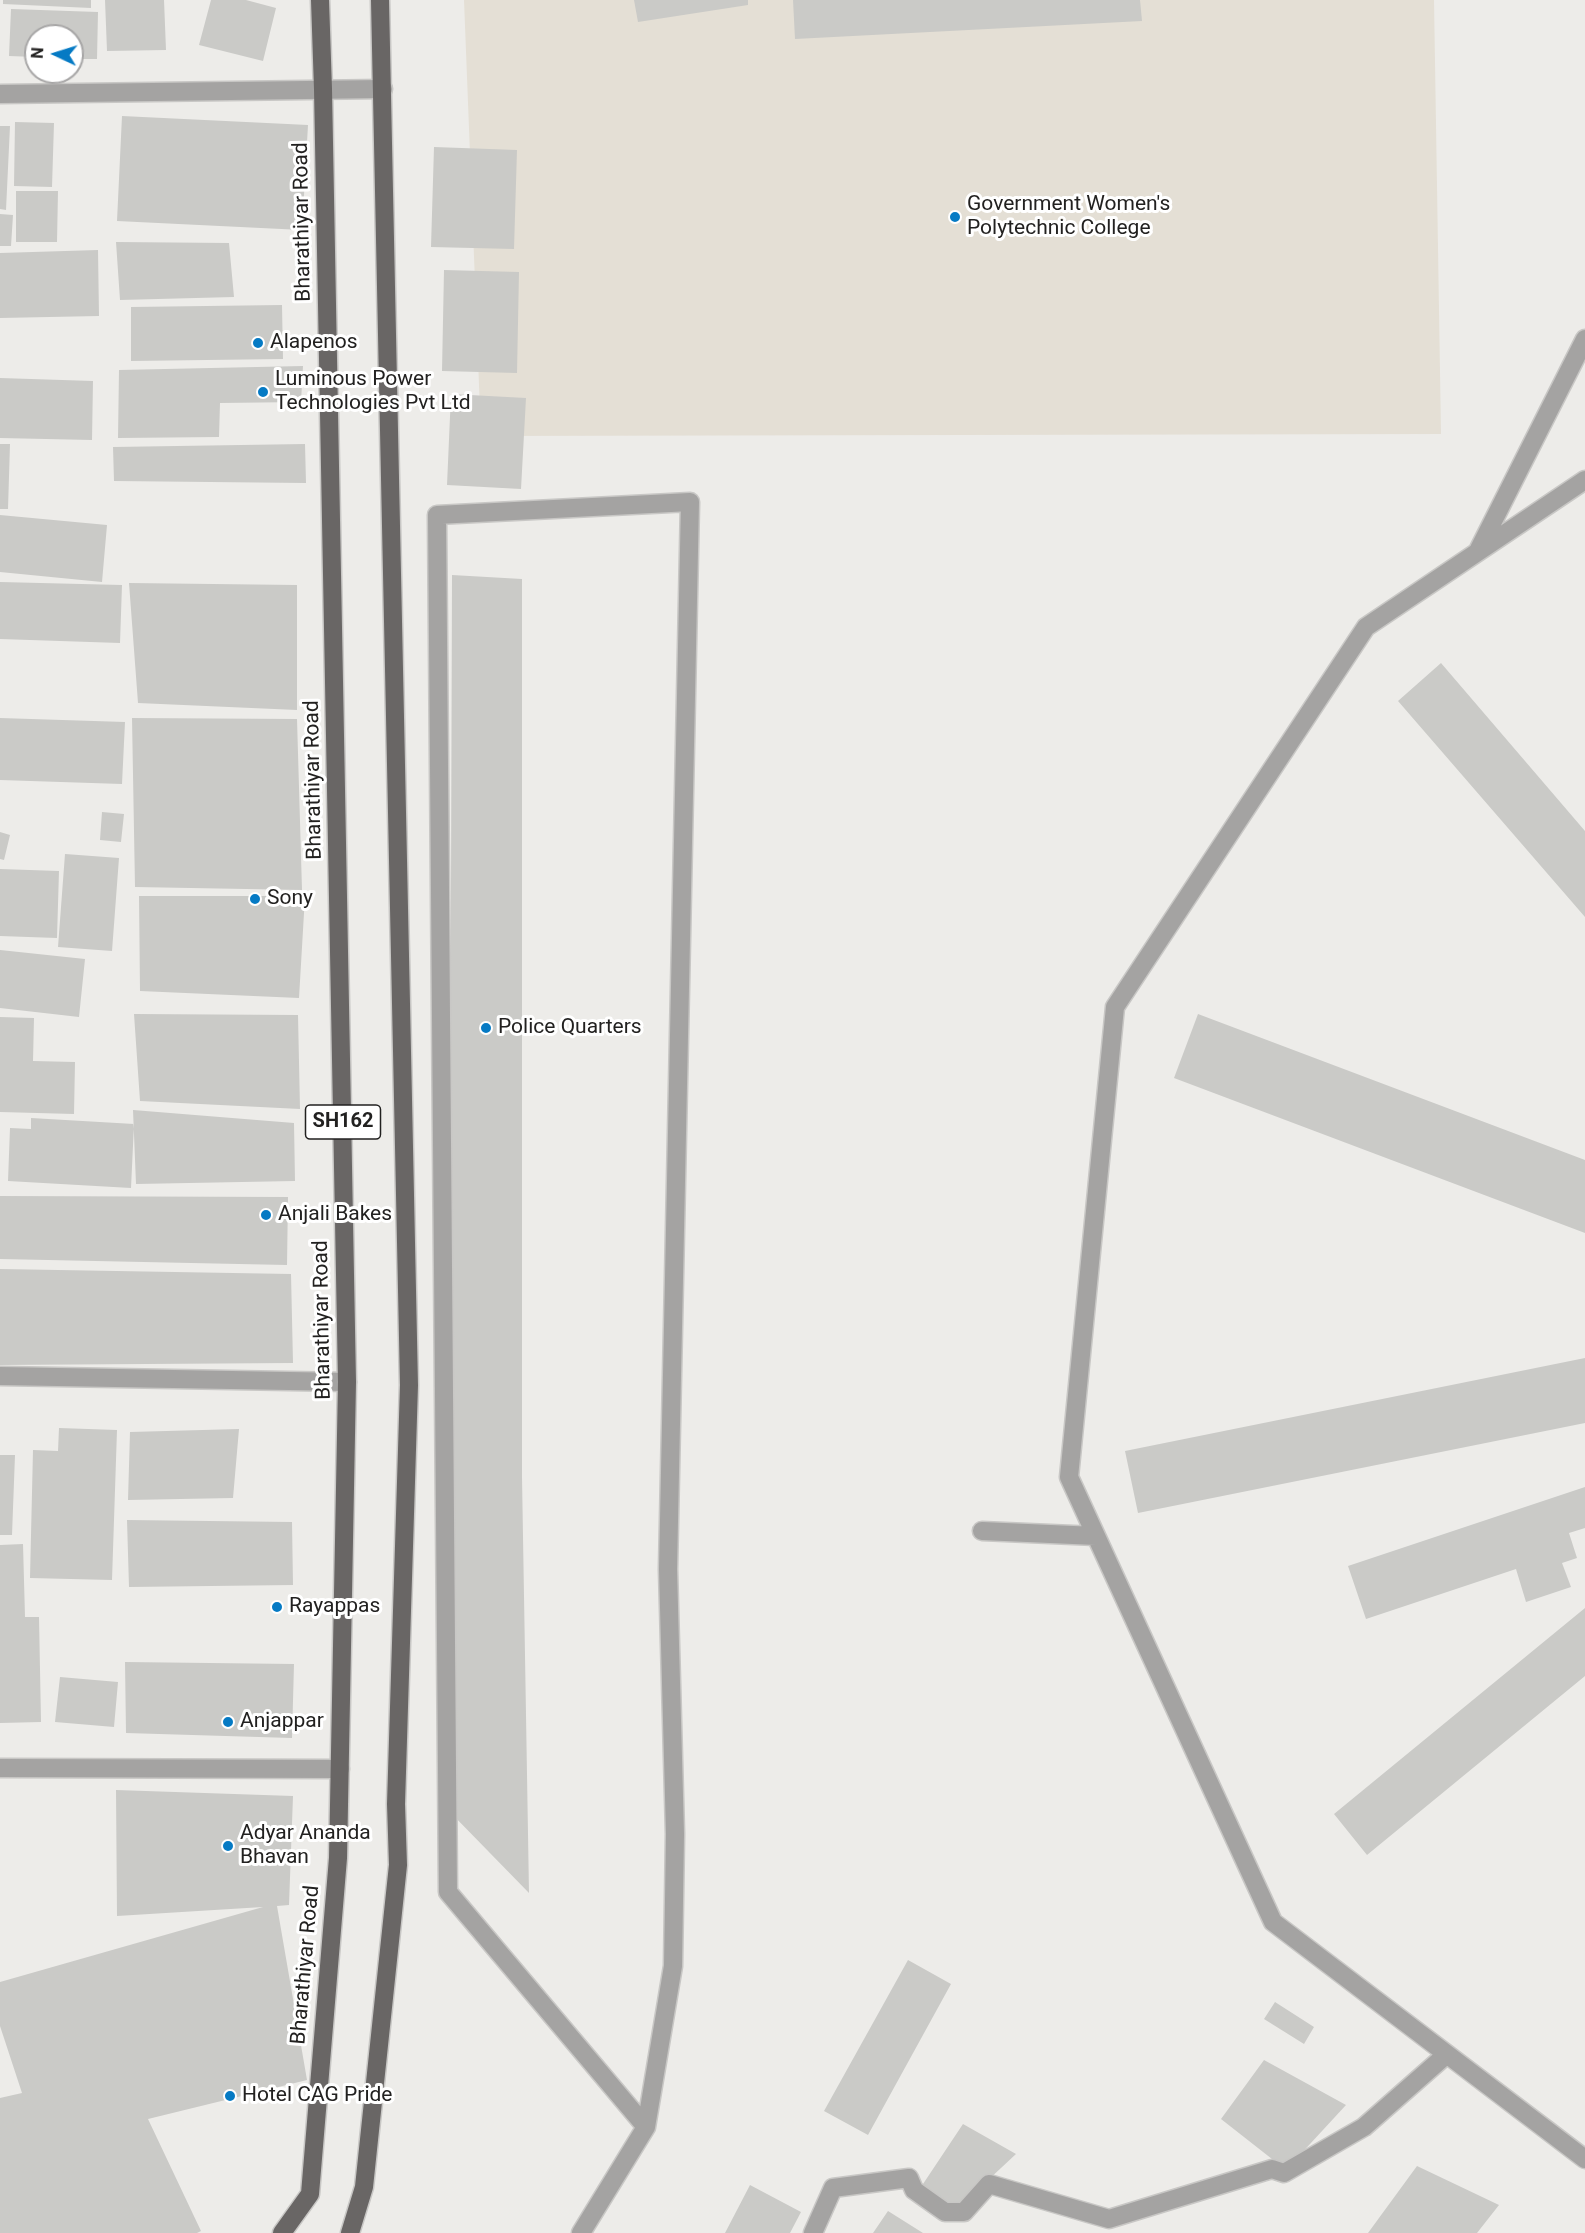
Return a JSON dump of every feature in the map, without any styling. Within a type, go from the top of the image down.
[{"type":"main road","name":"Bharathiyar Road","points":[[282,2233],[310,2194],[338,1858],[347,1382],[320,0]]},
{"type":"main road","name":"SH162","points":[[350,2233],[364,2187],[398,1865],[396,1804],[409,1385],[380,0]]},
{"type":"street","points":[[0,94],[383,89]]},
{"type":"street","points":[[1478,552],[1585,339]]},
{"type":"street","points":[[1585,480],[1366,627],[1115,1007],[1069,1477],[1273,1922],[1585,2158]]},
{"type":"street","points":[[581,2233],[645,2127],[673,1966],[675,1834],[668,1569],[690,502],[437,515],[448,1892],[645,2127]]},
{"type":"street","points":[[0,1376],[347,1382]]},
{"type":"street","points":[[982,1531],[1096,1536]]},
{"type":"street","points":[[0,1768],[340,1768]]},
{"type":"street","points":[[813,2233],[833,2188],[909,2178],[914,2190],[945,2212],[964,2212],[989,2184],[1109,2219],[1272,2169],[1284,2173],[1364,2127],[1448,2054]]},
{"type":"shaded area","name":"Government Women's Polytechnic College","points":[[464,0],[1434,0],[1441,434],[481,436]]},
{"type":"building","points":[[3,0],[91,0],[91,8],[3,4]]},
{"type":"building","points":[[105,0],[164,0],[166,50],[107,51]]},
{"type":"building","points":[[211,0],[246,0],[276,8],[263,61],[199,45]]},
{"type":"building","points":[[634,0],[748,0],[748,5],[638,22]]},
{"type":"building","points":[[793,0],[1140,0],[1142,21],[795,39]]},
{"type":"building","points":[[11,9],[98,12],[97,59],[84,59],[84,24],[24,24],[24,57],[9,56]]},
{"type":"building","points":[[122,116],[308,125],[302,230],[117,221]]},
{"type":"building","points":[[15,122],[54,123],[52,187],[14,186]]},
{"type":"building","points":[[0,126],[10,126],[6,210],[0,209]]},
{"type":"building","points":[[434,147],[517,150],[514,249],[431,247]]},
{"type":"building","points":[[16,191],[58,191],[57,242],[16,242]]},
{"type":"building","points":[[0,214],[13,215],[11,246],[0,246]]},
{"type":"building","points":[[116,242],[229,243],[234,297],[120,300]]},
{"type":"building","points":[[98,250],[99,316],[0,318],[0,253]]},
{"type":"building","points":[[444,270],[519,272],[517,373],[442,371]]},
{"type":"building","points":[[282,305],[283,359],[131,361],[131,307]]},
{"type":"building","points":[[303,366],[301,402],[220,403],[219,437],[118,438],[119,370]]},
{"type":"building","points":[[0,378],[93,381],[92,440],[0,438]]},
{"type":"building","points":[[451,394],[526,398],[521,489],[447,485]]},
{"type":"building","points":[[0,444],[10,444],[8,509],[0,509]]},
{"type":"building","points":[[305,444],[306,483],[114,481],[113,447]]},
{"type":"building","points":[[0,515],[107,525],[102,582],[0,572]]},
{"type":"building","name":"Police Quarters","points":[[452,575],[522,579],[522,1477],[529,1893],[448,1810]]},
{"type":"building","points":[[0,582],[122,585],[120,643],[0,639]]},
{"type":"building","points":[[129,583],[297,585],[297,710],[138,703]]},
{"type":"building","points":[[1441,663],[1585,831],[1585,917],[1398,701]]},
{"type":"building","points":[[0,718],[125,722],[122,784],[0,780]]},
{"type":"building","points":[[132,718],[297,719],[302,890],[135,887]]},
{"type":"building","points":[[102,812],[124,814],[121,842],[100,840]]},
{"type":"building","points":[[0,832],[10,835],[4,860],[0,859]]},
{"type":"building","points":[[65,854],[119,858],[112,951],[58,947]]},
{"type":"building","points":[[0,869],[59,871],[57,938],[0,936]]},
{"type":"building","points":[[139,896],[305,896],[299,998],[140,991]]},
{"type":"building","points":[[0,950],[85,959],[79,1017],[0,1008]]},
{"type":"building","points":[[134,1014],[298,1015],[300,1109],[140,1101]]},
{"type":"building","points":[[1198,1014],[1585,1160],[1585,1233],[1174,1078]]},
{"type":"building","points":[[0,1017],[34,1018],[33,1061],[75,1062],[74,1114],[0,1112]]},
{"type":"building","points":[[133,1110],[294,1123],[295,1181],[136,1184]]},
{"type":"building","points":[[31,1118],[134,1124],[131,1188],[8,1181],[10,1128],[31,1129]]},
{"type":"building","points":[[0,1196],[288,1197],[287,1265],[0,1259]]},
{"type":"building","points":[[0,1269],[291,1274],[293,1363],[0,1365]]},
{"type":"building","points":[[1585,1358],[1585,1423],[1138,1513],[1125,1451]]},
{"type":"building","points":[[59,1428],[117,1430],[112,1580],[30,1578],[33,1450],[58,1451]]},
{"type":"building","points":[[239,1429],[233,1498],[128,1500],[130,1432]]},
{"type":"building","points":[[0,1455],[15,1455],[12,1535],[0,1535]]},
{"type":"building","points":[[1585,1487],[1585,1528],[1569,1533],[1577,1558],[1562,1563],[1571,1587],[1526,1602],[1516,1569],[1366,1619],[1348,1566]]},
{"type":"building","points":[[127,1520],[292,1522],[293,1585],[129,1587]]},
{"type":"building","points":[[23,1544],[25,1617],[39,1617],[41,1722],[0,1723],[0,1545]]},
{"type":"building","points":[[1585,1608],[1585,1676],[1367,1855],[1334,1814]]},
{"type":"building","points":[[125,1662],[294,1664],[292,1738],[126,1733]]},
{"type":"building","points":[[60,1677],[118,1682],[114,1727],[55,1722]]},
{"type":"building","points":[[116,1790],[293,1796],[289,1905],[277,1906],[307,2080],[148,2119],[201,2231],[197,2233],[0,2233],[0,2098],[22,2093],[0,2026],[0,1982],[263,1907],[117,1916]]},
{"type":"building","points":[[908,1960],[951,1984],[868,2135],[824,2111]]},
{"type":"building","points":[[1275,2002],[1314,2027],[1304,2044],[1264,2019]]},
{"type":"building","points":[[1264,2060],[1346,2105],[1286,2170],[1221,2119]]},
{"type":"building","points":[[963,2124],[1016,2154],[957,2209],[919,2190]]},
{"type":"building","points":[[1417,2166],[1499,2205],[1477,2233],[1368,2233]]},
{"type":"building","points":[[750,2185],[801,2212],[790,2233],[725,2233]]},
{"type":"building","points":[[888,2211],[923,2233],[873,2233]]},
{"type":"place","name":"Government Women's Polytechnic College","points":[[955,217]]},
{"type":"place","name":"Alapenos","points":[[258,343]]},
{"type":"place","name":"Luminous Power Technologies Pvt Ltd","points":[[263,392]]},
{"type":"place","name":"Sony","points":[[255,899]]},
{"type":"place","name":"Police Quarters","points":[[486,1028]]},
{"type":"place","name":"Anjali Bakes","points":[[266,1215]]},
{"type":"place","name":"Rayappas","points":[[277,1607]]},
{"type":"place","name":"Anjappar","points":[[228,1722]]},
{"type":"place","name":"Adyar Ananda Bhavan","points":[[228,1846]]},
{"type":"place","name":"Hotel CAG Pride","points":[[230,2096]]}]
